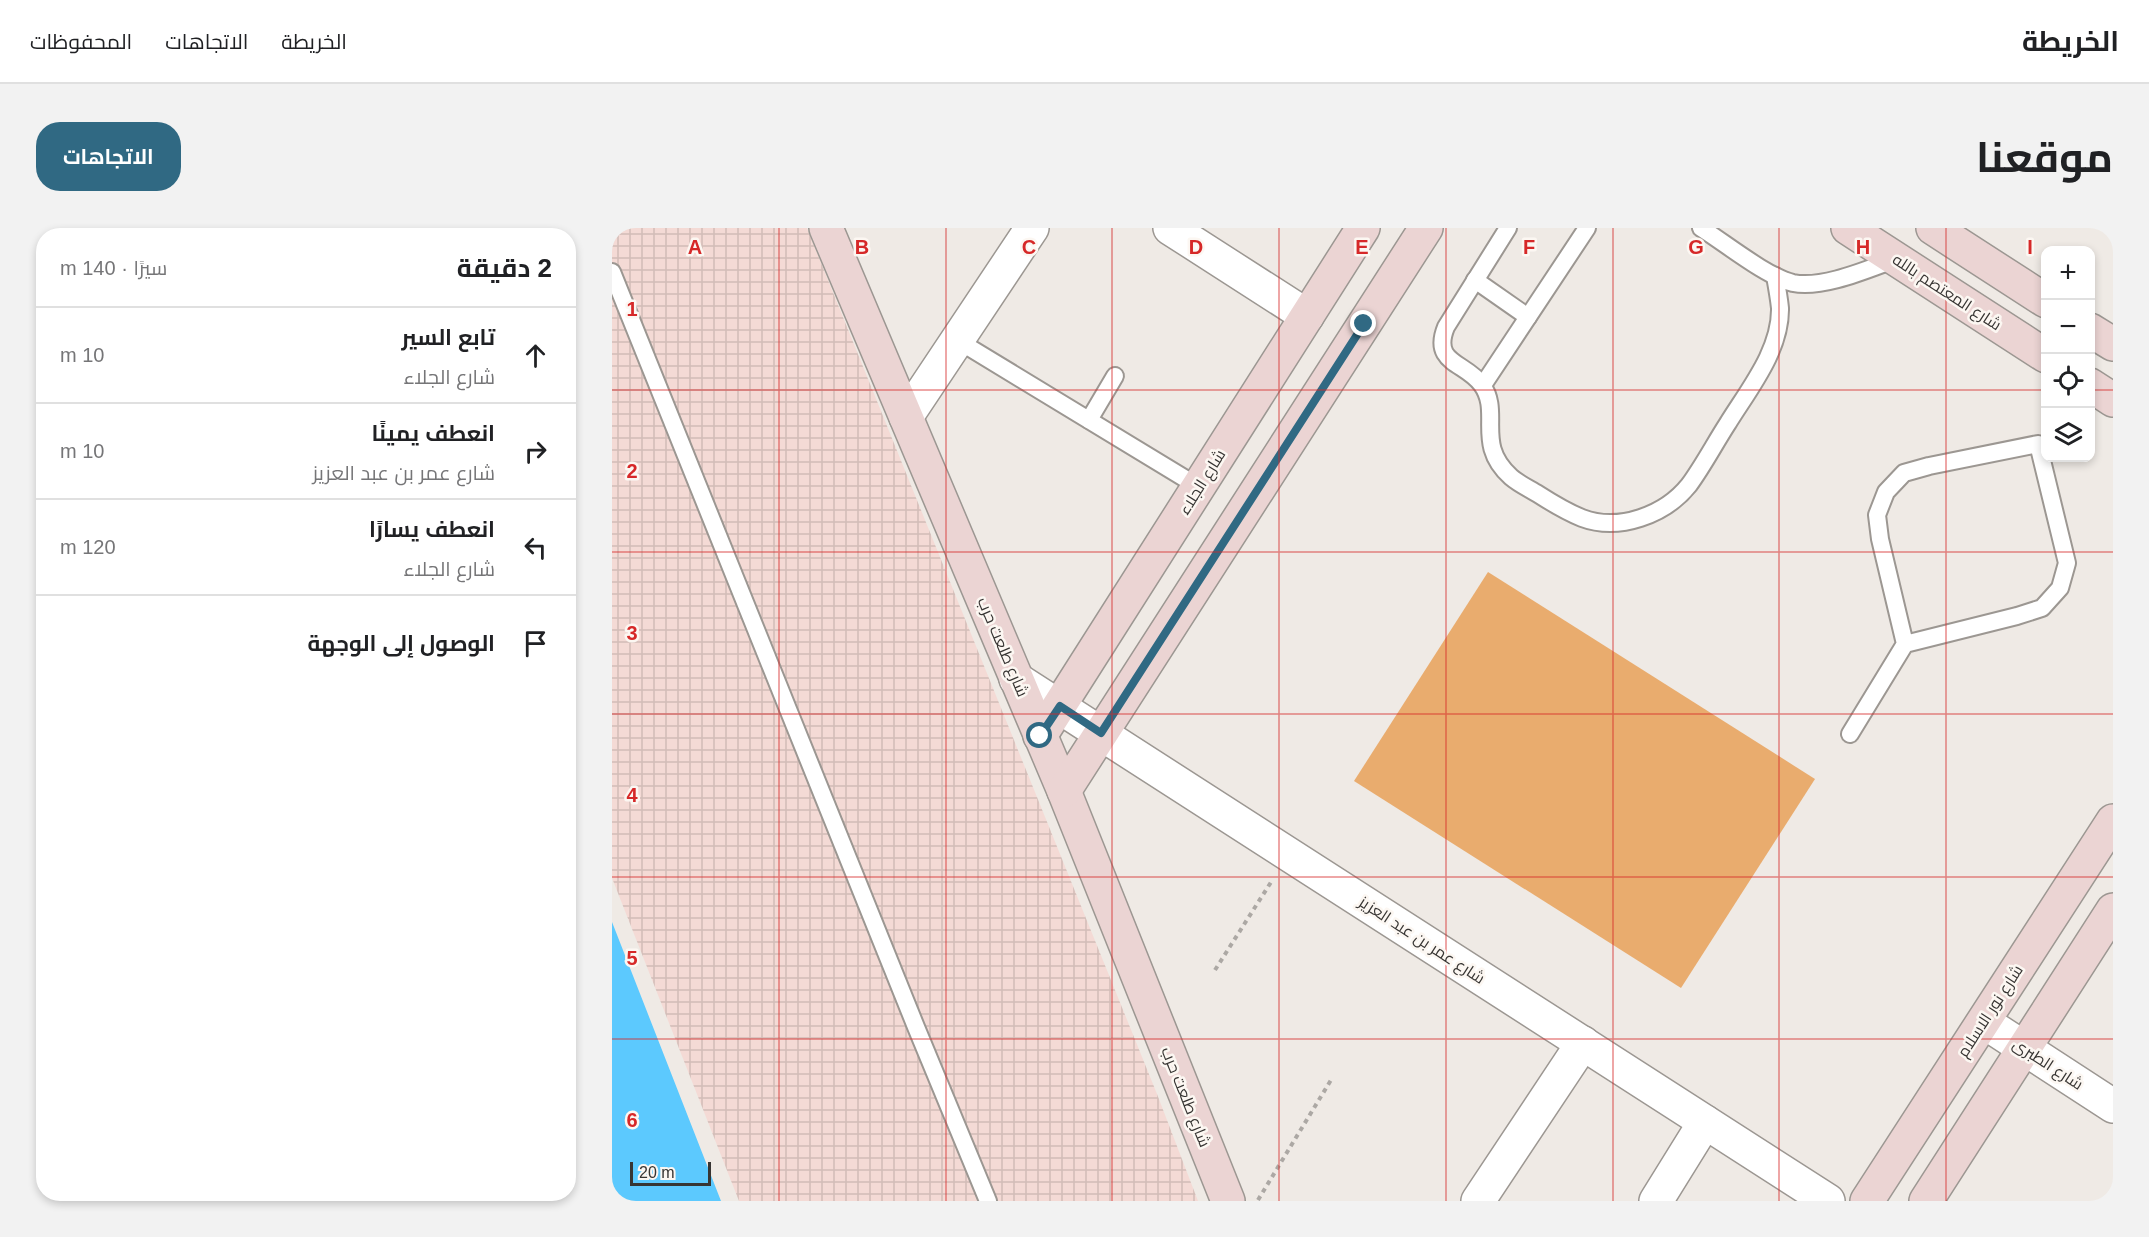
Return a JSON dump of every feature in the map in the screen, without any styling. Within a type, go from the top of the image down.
[{"type":"main road","name":"شارع طلعت حرب","points":[[826,228],[1064,791],[1228,1201]]},
{"type":"main road","name":"شارع الجلاء","points":[[1040,736],[1363,228]]},
{"type":"main road","points":[[1064,791],[1426,228]]},
{"type":"main road","name":"شارع المعتصم بالله","points":[[1848,228],[2043,354]]},
{"type":"main road","points":[[1933,228],[2044,300]]},
{"type":"main road","points":[[2095,333],[2113,344]]},
{"type":"main road","points":[[2095,388],[2113,400]]},
{"type":"main road","name":"شارع نور الاسلام","points":[[1867,1201],[2113,821]]},
{"type":"main road","points":[[1926,1201],[2113,910]]},
{"type":"street","points":[[906,417],[1032,228]]},
{"type":"street","points":[[1170,228],[1307,316]]},
{"type":"street","name":"شارع عمر بن عبد العزيز","points":[[1016,679],[1828,1201]]},
{"type":"street","name":"شارع الطبرى","points":[[1984,1022],[2113,1106]]},
{"type":"street","points":[[1478,1201],[1583,1043]]},
{"type":"street","points":[[1656,1201],[1705,1122]]},
{"type":"lane","points":[[1508,228],[1446,327],[1441,338],[1443,350],[1450,360],[1483,385],[1490,406],[1491,448],[1499,464],[1512,478],[1584,519],[1613,523],[1641,519],[1667,506],[1688,486],[1760,371],[1774,341],[1780,309],[1775,276]]},
{"type":"lane","points":[[1483,385],[1587,228]]},
{"type":"lane","points":[[1701,228],[1775,276],[1793,283],[1811,284],[1867,270],[1896,259]]},
{"type":"lane","points":[[612,272],[988,1201]]},
{"type":"lane","points":[[1475,280],[1528,317]]},
{"type":"lane","points":[[957,340],[1199,486]]},
{"type":"lane","points":[[1089,420],[1115,376]]},
{"type":"lane","points":[[1905,644],[1880,539],[1877,516],[1886,492],[1904,473],[2041,438]]},
{"type":"lane","points":[[1850,734],[1905,644],[2042,608],[2060,588],[2067,563],[2047,462]]},
{"type":"path","points":[[1215,970],[1289,855]]},
{"type":"path","points":[[1258,1201],[1330,1080]]},
{"type":"shaded area","points":[[612,228],[807,228],[1157,1094],[1198,1201],[739,1201],[612,878]]},
{"type":"shaded area","points":[[1488,572],[1815,779],[1681,988],[1354,781]]},
{"type":"water","points":[[612,922],[721,1201],[612,1201]]},
{"type":"route","points":[[1040,736],[1060,706],[1101,733],[1364,324]]}]
